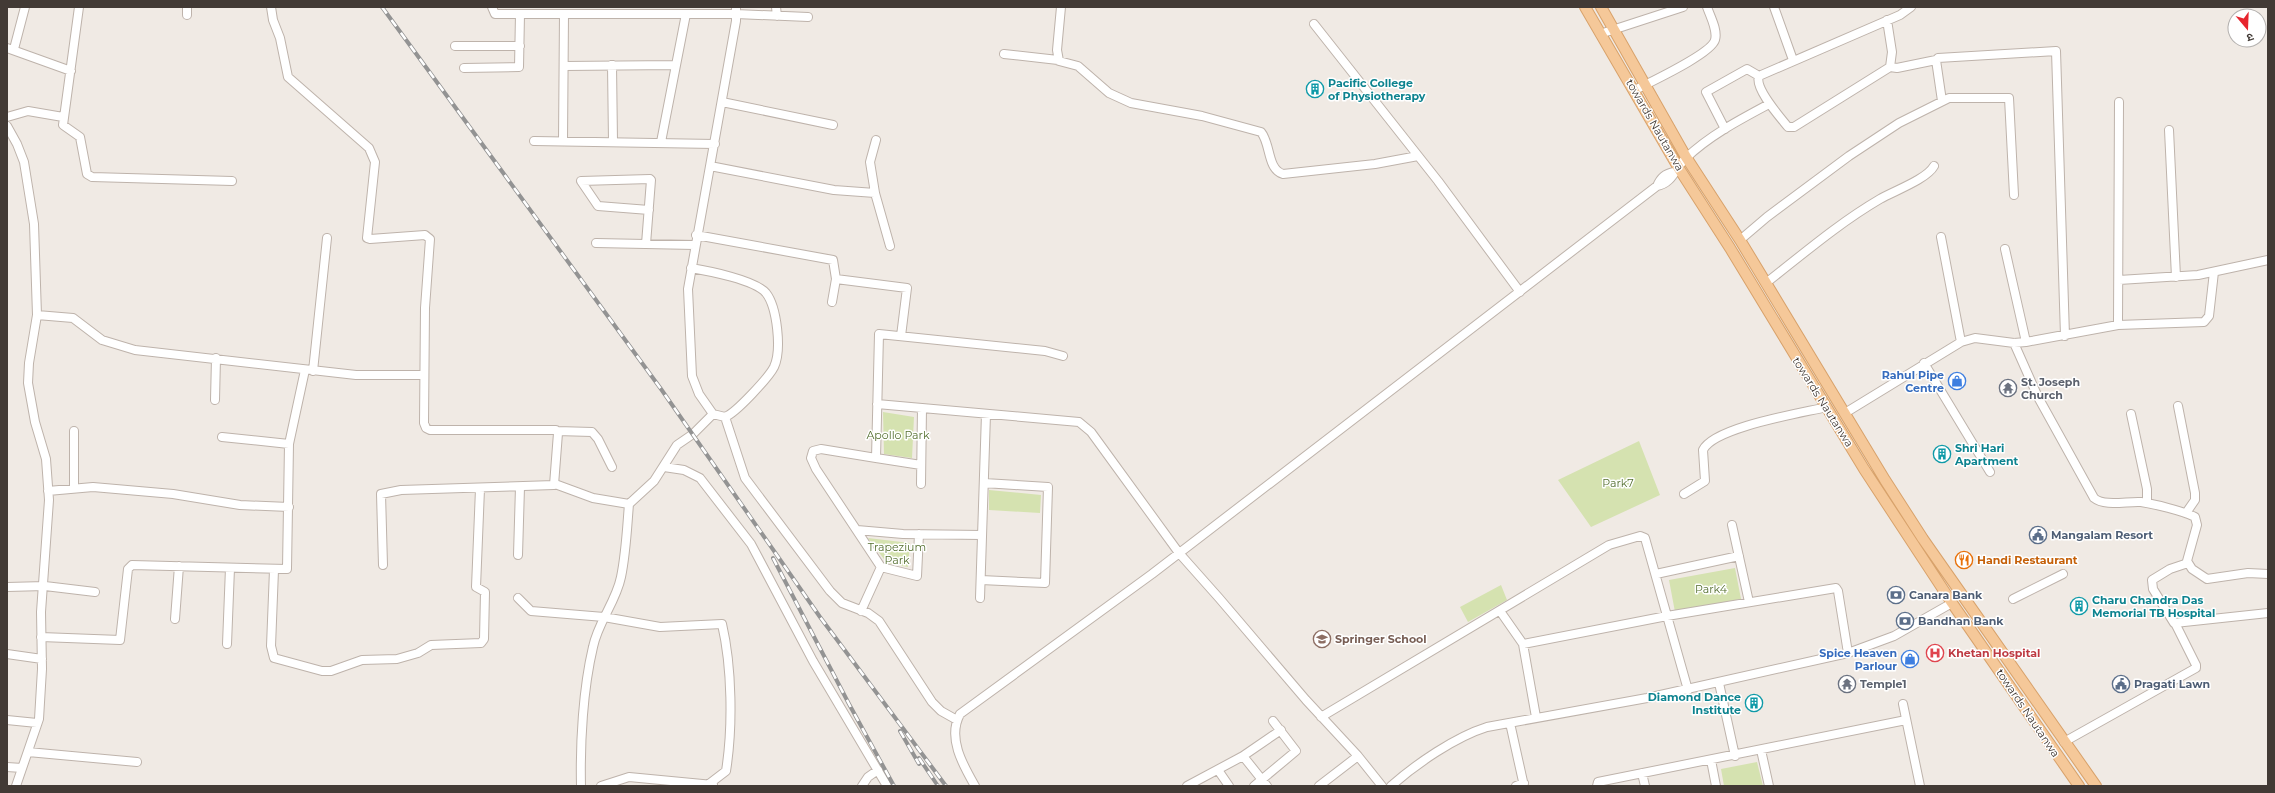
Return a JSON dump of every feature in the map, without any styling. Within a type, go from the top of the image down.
[{"type":"main road","name":"towards Nautanwa","points":[[1585,7],[1635,90],[1676,169],[1827,407],[1864,469],[1952,604],[2079,786]]},
{"type":"main road","points":[[1601,7],[1686,157],[1740,240],[1923,539],[2096,786]]},
{"type":"street","points":[[24,7],[11,49],[71,72]]},
{"type":"street","points":[[79,7],[71,72],[63,117],[64,128],[80,137],[86,171],[92,177],[232,181]]},
{"type":"street","points":[[271,7],[273,20],[280,38],[288,77],[369,148],[373,154],[374,162],[367,238],[425,235],[430,239],[425,308],[424,423],[426,428],[430,430],[592,432],[598,439],[612,467]]},
{"type":"street","points":[[492,7],[495,14],[686,14],[736,10],[777,16],[808,17]]},
{"type":"street","points":[[776,7],[777,16]]},
{"type":"street","points":[[1058,60],[1061,7]]},
{"type":"street","points":[[1600,34],[1683,7]]},
{"type":"street","points":[[1635,90],[1690,60],[1713,44],[1716,38],[1715,30],[1707,7]]},
{"type":"street","points":[[1774,7],[1793,60]]},
{"type":"street","points":[[1759,76],[1887,20],[1911,7]]},
{"type":"street","points":[[691,268],[711,271],[753,284],[765,292],[776,312],[776,357],[774,366],[735,412],[725,417],[713,414],[699,394],[692,376],[688,289],[691,268],[695,245],[696,235],[715,144],[736,10]]},
{"type":"street","points":[[464,68],[517,68],[520,65],[520,14]]},
{"type":"street","points":[[563,141],[564,14]]},
{"type":"street","points":[[661,142],[686,14]]},
{"type":"street","points":[[1887,20],[1892,52],[1890,66]]},
{"type":"street","points":[[1314,24],[1418,156],[1520,292]]},
{"type":"street","points":[[456,46],[520,46]]},
{"type":"street","points":[[1759,76],[1758,82],[1769,104],[1788,127],[1794,127],[1890,66],[1897,68],[1936,60],[1938,58],[2056,51],[2065,336]]},
{"type":"street","points":[[1004,54],[1058,60],[1078,66],[1109,93],[1131,103],[1202,116],[1261,132],[1265,137],[1274,169],[1283,174],[1375,164],[1418,156]]},
{"type":"street","points":[[1936,60],[1942,101]]},
{"type":"street","points":[[612,65],[613,142]]},
{"type":"street","points":[[564,66],[676,65]]},
{"type":"street","points":[[1724,128],[1706,92],[1747,69],[1759,76]]},
{"type":"street","points":[[1740,240],[1767,217],[1849,156],[1900,123],[1949,98],[2009,98],[2014,195]]},
{"type":"street","points":[[722,102],[833,125]]},
{"type":"street","points":[[2118,325],[2119,102]]},
{"type":"street","points":[[975,786],[960,758],[956,739],[957,720],[960,714],[1179,553],[1657,186],[1665,184],[1671,180],[1676,169],[1686,157],[1724,128],[1769,104]]},
{"type":"street","points":[[7,118],[14,114],[28,111],[63,117]]},
{"type":"street","points":[[7,126],[17,144],[24,162],[32,212],[37,315],[29,362],[28,383],[36,428],[46,459],[48,473],[49,516],[45,586],[41,612],[42,659],[37,723],[16,786]]},
{"type":"street","points":[[2169,130],[2176,277]]},
{"type":"street","points":[[876,140],[870,162],[876,193],[890,246]]},
{"type":"street","points":[[534,141],[715,144]]},
{"type":"street","points":[[710,166],[834,190],[876,193]]},
{"type":"street","points":[[1766,283],[1837,228],[1879,200],[1928,173],[1934,166]]},
{"type":"street","points":[[646,244],[649,210],[651,180],[649,178],[581,180],[598,206],[649,210]]},
{"type":"street","points":[[696,235],[833,260],[836,279],[832,302]]},
{"type":"street","points":[[1941,237],[1961,342]]},
{"type":"street","points":[[42,637],[120,640],[130,567],[179,566],[284,570],[289,566],[289,444],[309,371],[327,238]]},
{"type":"street","points":[[596,243],[695,245]]},
{"type":"street","points":[[2005,250],[2026,342]]},
{"type":"street","points":[[2119,280],[2176,277],[2214,272],[2268,260]]},
{"type":"street","points":[[1845,413],[1961,342],[1975,338],[2014,343],[2065,336],[2118,325],[2204,322],[2209,316],[2214,272]]},
{"type":"street","points":[[836,279],[907,288],[900,336]]},
{"type":"street","points":[[37,315],[73,318],[102,340],[121,347],[309,371],[356,375],[424,375]]},
{"type":"street","points":[[876,458],[878,336],[880,334],[1045,351],[1063,356]]},
{"type":"street","points":[[2014,343],[2038,397],[2094,498],[2102,502],[2147,503],[2186,513],[2195,518],[2197,525],[2188,563]]},
{"type":"street","points":[[215,400],[216,358]]},
{"type":"street","points":[[1924,364],[1990,472]]},
{"type":"street","points":[[877,404],[1079,422],[1085,425],[1108,453],[1179,553],[1321,717],[1358,756],[1382,786]]},
{"type":"street","points":[[2178,406],[2195,493],[2195,500],[2186,513]]},
{"type":"street","points":[[1684,494],[1705,482],[1703,450],[1713,439],[1723,434],[1774,419],[1827,407]]},
{"type":"street","points":[[921,484],[922,408]]},
{"type":"street","points":[[580,786],[582,737],[591,658],[597,632],[621,577],[629,504],[654,482],[677,445],[693,434],[713,414]]},
{"type":"street","points":[[980,598],[986,414]]},
{"type":"street","points":[[2131,414],[2146,489],[2147,503]]},
{"type":"street","points":[[725,417],[745,478],[830,592],[842,603],[868,613],[879,621],[932,702],[941,711],[957,720]]},
{"type":"street","points":[[74,431],[74,488]]},
{"type":"street","points":[[555,484],[557,431]]},
{"type":"street","points":[[222,437],[289,444]]},
{"type":"street","points":[[919,534],[917,576],[881,567],[816,469],[811,458],[813,451],[821,449],[922,465]]},
{"type":"street","points":[[664,467],[684,470],[700,478],[751,544],[813,661],[887,786]]},
{"type":"street","points":[[981,580],[1045,583],[1048,487],[984,483]]},
{"type":"street","points":[[383,565],[381,494],[401,490],[480,489],[555,484],[594,498],[629,504]]},
{"type":"street","points":[[48,492],[93,487],[173,494],[240,505],[289,507]]},
{"type":"street","points":[[518,555],[520,487]]},
{"type":"street","points":[[274,570],[271,646],[274,658],[322,671],[331,671],[362,660],[397,659],[418,653],[431,645],[481,643],[484,639],[485,592],[476,587],[480,489]]},
{"type":"street","points":[[1732,525],[1749,602]]},
{"type":"street","points":[[857,530],[919,534],[982,535]]},
{"type":"street","points":[[1321,717],[1609,545],[1640,536],[1646,538],[1688,690]]},
{"type":"street","points":[[1656,574],[1739,556]]},
{"type":"street","points":[[2188,563],[2207,578],[2248,573],[2268,574]]},
{"type":"street","points":[[2064,742],[2196,668],[2196,665],[2174,623],[2153,589],[2152,580],[2170,569],[2188,563]]},
{"type":"street","points":[[175,619],[179,566]]},
{"type":"street","points":[[861,611],[881,567]]},
{"type":"street","points":[[227,644],[230,568]]},
{"type":"street","points":[[2013,599],[2063,574]]},
{"type":"street","points":[[7,587],[45,586],[95,592]]},
{"type":"street","points":[[1523,644],[1667,616],[1836,588],[1838,591],[1848,653]]},
{"type":"street","points":[[518,598],[531,611],[604,618],[660,627],[722,624],[728,649],[730,747],[726,771],[712,785],[628,777],[602,786]]},
{"type":"street","points":[[1391,786],[1404,775],[1473,731],[1536,716],[1688,690],[1848,653],[1894,636],[1952,604]]},
{"type":"street","points":[[1500,610],[1523,644],[1536,716]]},
{"type":"street","points":[[2174,623],[2268,613]]},
{"type":"street","points":[[7,654],[42,659]]},
{"type":"street","points":[[1719,683],[1734,756]]},
{"type":"street","points":[[1902,704],[1920,786]]},
{"type":"street","points":[[7,720],[37,723]]},
{"type":"street","points":[[1597,786],[1598,782],[1734,756],[1906,720]]},
{"type":"street","points":[[1254,786],[1264,783],[1296,751],[1273,721]]},
{"type":"street","points":[[1510,723],[1521,785]]},
{"type":"street","points":[[1187,786],[1244,756],[1281,730]]},
{"type":"street","points":[[1761,750],[1769,786]]},
{"type":"street","points":[[28,752],[137,762]]},
{"type":"street","points":[[1244,756],[1264,783]]},
{"type":"street","points":[[1322,785],[1358,756]]},
{"type":"street","points":[[1711,760],[1716,786]]},
{"type":"street","points":[[7,768],[22,768]]},
{"type":"street","points":[[862,786],[868,777],[878,770]]},
{"type":"street","points":[[1218,770],[1229,786]]},
{"type":"street","points":[[1642,773],[1645,786]]},
{"type":"green space","name":"Apollo Park","points":[[883,412],[914,417],[912,458],[884,454]]},
{"type":"green space","name":"Park7","points":[[1639,441],[1660,495],[1591,527],[1558,480]]},
{"type":"green space","points":[[989,490],[1041,495],[1040,513],[989,510]]},
{"type":"green space","name":"Trapezium Park","points":[[868,538],[910,543],[908,567],[887,563]]},
{"type":"green space","name":"Park4","points":[[1735,568],[1741,599],[1675,612],[1669,580]]},
{"type":"green space","points":[[1501,585],[1507,600],[1468,622],[1460,607]]},
{"type":"green space","points":[[1757,762],[1763,786],[1724,786],[1721,769]]},
{"type":"railway","points":[[382,7],[661,389],[820,617],[946,786]]},
{"type":"railway","points":[[773,558],[849,704],[894,786]]},
{"type":"railway","points":[[900,731],[919,764]]},
{"type":"railway","points":[[919,758],[938,786]]},
{"type":"place","name":"Pacific College of Physiotherapy","points":[[1315,89]]},
{"type":"place","name":"Rahul Pipe Centre","points":[[1957,381]]},
{"type":"place","name":"St. Joseph Church","points":[[2008,388]]},
{"type":"place","name":"Shri Hari Apartment","points":[[1942,454]]},
{"type":"place","name":"Mangalam Resort","points":[[2038,535]]},
{"type":"place","name":"Handi Restaurant","points":[[1964,560]]},
{"type":"place","name":"Canara Bank","points":[[1896,595]]},
{"type":"place","name":"Charu Chandra Das Memorial TB Hospital","points":[[2079,606]]},
{"type":"place","name":"Bandhan Bank","points":[[1905,621]]},
{"type":"place","name":"Springer School","points":[[1322,639]]},
{"type":"place","name":"Khetan Hospital","points":[[1935,653]]},
{"type":"place","name":"Spice Heaven Parlour","points":[[1910,659]]},
{"type":"place","name":"Temple1","points":[[1847,684]]},
{"type":"place","name":"Pragati Lawn","points":[[2121,684]]},
{"type":"place","name":"Diamond Dance Institute","points":[[1754,703]]}]
